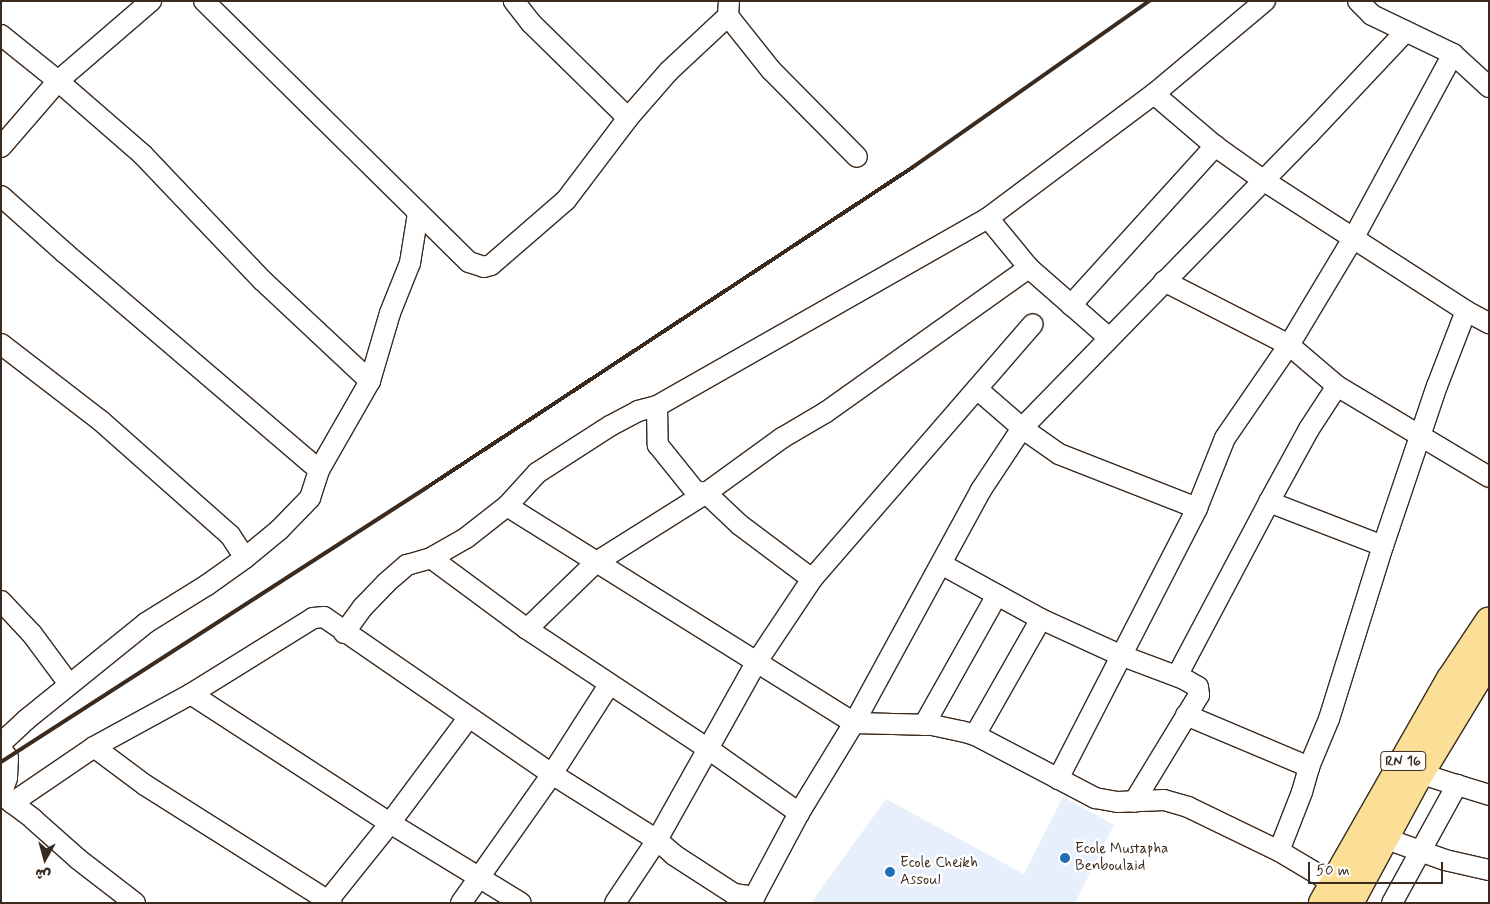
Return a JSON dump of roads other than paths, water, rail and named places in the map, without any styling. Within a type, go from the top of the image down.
[{"type":"main road","name":"RN 16","points":[[1340,896],[1451,679],[1489,622]]},
{"type":"main road","name":"RN 16","points":[[1340,896],[1384,838],[1419,773],[1489,658]]},
{"type":"street","points":[[1,148],[58,80],[150,1]]},
{"type":"street","points":[[204,1],[470,262],[484,267],[491,265],[566,200],[628,118],[668,71],[729,8],[771,70],[857,157]]},
{"type":"street","points":[[514,1],[531,23],[628,118]]},
{"type":"street","points":[[344,633],[363,607],[407,565],[431,558],[466,538],[507,506],[537,473],[610,426],[638,411],[657,406],[988,218],[1154,94],[1265,1]]},
{"type":"street","points":[[1358,1],[1372,15],[1453,54],[1489,87]]},
{"type":"street","points":[[5,798],[191,694],[314,618],[324,617],[344,633],[552,774],[657,840],[674,855],[734,894],[753,900],[799,813],[854,723],[980,490],[1022,428],[1406,32]]},
{"type":"street","points":[[1,35],[58,80],[143,156],[262,280],[370,381]]},
{"type":"street","points":[[1058,779],[1197,508],[1225,438],[1289,345],[1354,237],[1453,54]]},
{"type":"street","points":[[1154,94],[1215,146],[1263,180],[1466,311],[1489,323]]},
{"type":"street","points":[[1071,305],[1215,146]]},
{"type":"street","points":[[1,196],[72,260],[320,470]]},
{"type":"street","points":[[1,743],[69,684],[146,623],[207,585],[245,558],[279,530],[310,498],[320,470],[370,381],[390,313],[410,263],[418,212]]},
{"type":"street","points":[[988,218],[1029,268],[1109,338]]},
{"type":"street","points":[[527,630],[595,563],[706,493],[782,438],[826,412],[1029,268]]},
{"type":"street","points":[[1164,281],[1289,345],[1337,386],[1489,477]]},
{"type":"street","points":[[1279,851],[1302,792],[1309,767],[1329,719],[1383,546],[1466,311]]},
{"type":"street","points":[[615,903],[657,840],[756,663],[812,580],[1033,324]]},
{"type":"street","points":[[1,344],[101,421],[230,535],[245,558]]},
{"type":"street","points":[[1177,676],[1309,429],[1337,386]]},
{"type":"street","points":[[976,389],[1022,428],[1059,454],[1197,508]]},
{"type":"street","points":[[657,406],[658,445],[695,491],[706,493],[740,525],[812,580]]},
{"type":"street","points":[[1269,502],[1383,546]]},
{"type":"street","points":[[507,506],[595,563],[854,723],[924,725],[975,735],[1096,798],[1118,802],[1164,800],[1188,807],[1279,851],[1340,896]]},
{"type":"street","points":[[431,558],[527,630],[707,748],[799,813]]},
{"type":"street","points":[[941,564],[1041,619],[1120,655],[1177,676],[1198,687],[1199,692],[1134,802]]},
{"type":"street","points":[[924,725],[997,595]]},
{"type":"street","points":[[1,601],[32,634],[69,684]]},
{"type":"street","points":[[975,735],[1041,619]]},
{"type":"street","points":[[461,903],[477,876],[552,774],[609,685]]},
{"type":"street","points":[[191,694],[390,823],[520,903]]},
{"type":"street","points":[[1186,715],[1309,767]]},
{"type":"street","points":[[94,747],[145,785],[328,902],[469,717]]},
{"type":"street","points":[[1,749],[8,758],[5,798]]},
{"type":"street","points":[[1419,773],[1489,795]]},
{"type":"street","points":[[1392,903],[1457,785]]},
{"type":"street","points":[[5,798],[33,819],[78,859],[135,903]]},
{"type":"street","points":[[1384,838],[1445,860],[1489,870]]},
{"type":"railway","points":[[1,762],[426,488],[913,167],[1149,1]]},
{"type":"place","name":"Ecole Mustapha Benboulaid","points":[[1065,858]]},
{"type":"place","name":"Ecole Cheikh Assoul","points":[[890,872]]}]
